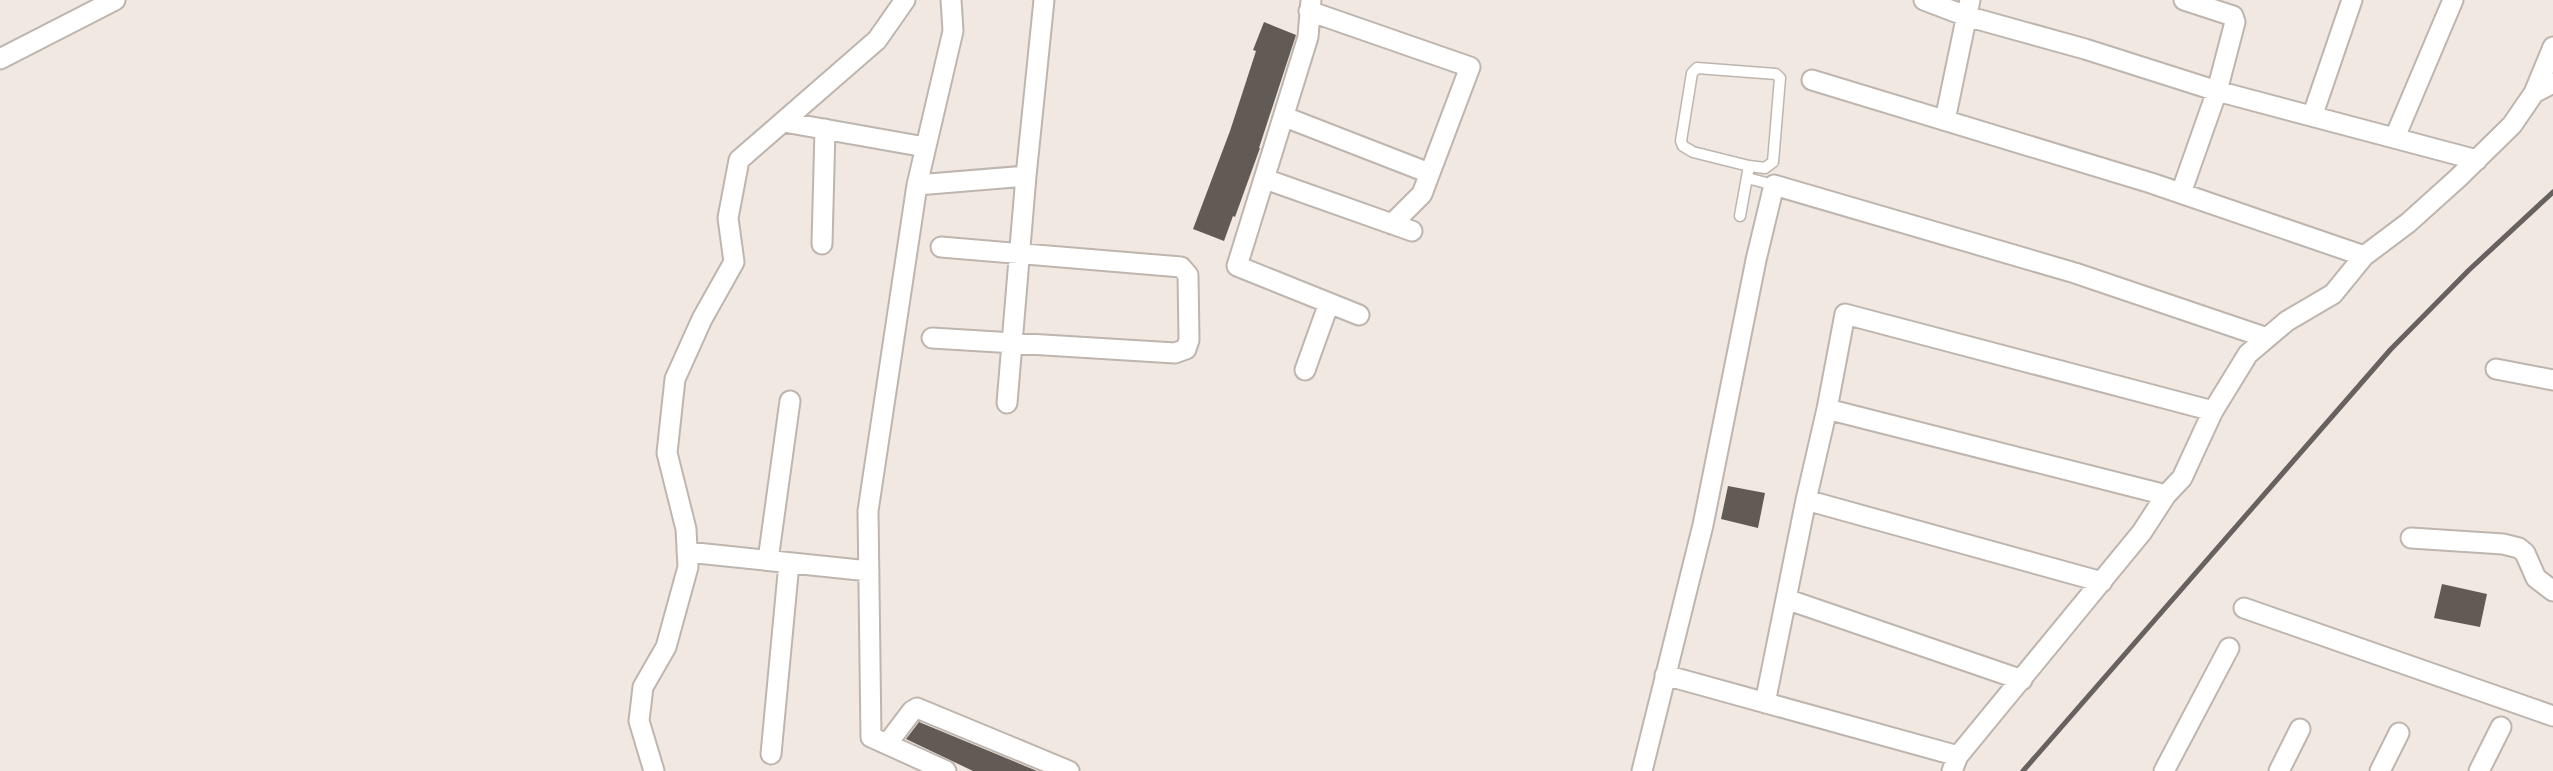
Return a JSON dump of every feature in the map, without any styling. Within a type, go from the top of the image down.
[{"type":"street","points":[[0,59],[115,0]]},
{"type":"street","points":[[654,771],[639,721],[643,687],[666,647],[688,567],[686,529],[667,453],[675,379],[702,319],[734,262],[728,218],[739,160],[877,40],[905,0]]},
{"type":"street","points":[[946,771],[871,737],[868,511],[917,185],[953,31],[951,0]]},
{"type":"street","points":[[1007,402],[1044,0]]},
{"type":"street","points":[[1924,0],[1968,8],[2085,49],[2217,90],[2477,160]]},
{"type":"street","points":[[2181,193],[2217,90],[2235,18],[2184,0]]},
{"type":"street","points":[[2313,114],[2352,0]]},
{"type":"street","points":[[2395,137],[2453,0]]},
{"type":"street","points":[[1359,314],[1237,266],[1308,37],[1310,6],[1470,67],[1422,194],[1392,224]]},
{"type":"street","points":[[1945,120],[1968,8]]},
{"type":"street","points":[[1665,675],[1765,703],[1955,764],[2142,532],[2166,495],[2182,478],[2213,411],[2248,354],[2287,321],[2333,294],[2364,256],[2408,223],[2512,125],[2534,93],[2553,47]]},
{"type":"street","points":[[1812,80],[2181,193],[2364,256]]},
{"type":"street","points":[[2534,93],[2553,83]]},
{"type":"street","points":[[1285,117],[1429,173]]},
{"type":"street","points":[[784,122],[925,146]]},
{"type":"street","points":[[822,244],[825,129]]},
{"type":"street","points":[[917,185],[1026,176]]},
{"type":"street","points":[[1265,179],[1412,231]]},
{"type":"street","points":[[1642,771],[1703,525],[1756,260],[1774,185],[2075,273],[2267,338]]},
{"type":"street","points":[[932,338],[1175,353],[1186,349],[1189,340],[1188,275],[1184,268],[941,247]]},
{"type":"street","points":[[1305,370],[1329,303]]},
{"type":"street","points":[[1765,703],[1845,314],[2213,411]]},
{"type":"street","points":[[2496,369],[2553,380]]},
{"type":"street","points":[[768,560],[790,401]]},
{"type":"street","points":[[1827,409],[2166,495]]},
{"type":"street","points":[[1806,500],[2102,582]]},
{"type":"street","points":[[2411,538],[2503,544],[2519,548],[2525,553],[2536,578],[2553,591]]},
{"type":"street","points":[[687,552],[869,570]]},
{"type":"street","points":[[771,754],[789,563]]},
{"type":"street","points":[[1786,598],[2022,680]]},
{"type":"street","points":[[2244,608],[2553,716]]},
{"type":"street","points":[[2164,771],[2229,648]]},
{"type":"street","points":[[887,744],[912,710],[917,708],[1069,771]]},
{"type":"street","points":[[2479,771],[2501,727]]},
{"type":"street","points":[[2279,771],[2300,729]]},
{"type":"street","points":[[2381,771],[2399,733]]},
{"type":"lane","points":[[1697,68],[1776,74],[1780,78],[1773,162],[1765,168],[1749,166],[1693,152],[1683,146],[1681,141],[1692,73],[1697,68]]},
{"type":"lane","points":[[1740,216],[1749,166]]},
{"type":"lane","points":[[1747,178],[1774,185]]},
{"type":"building","points":[[1264,22],[1296,35],[1260,148],[1224,241],[1193,229],[1230,131],[1256,51],[1253,50]]},
{"type":"building","points":[[1728,486],[1765,493],[1758,528],[1721,519]]},
{"type":"building","points":[[2442,584],[2487,594],[2480,627],[2434,618]]},
{"type":"building","points":[[919,722],[1037,771],[973,771],[906,739]]},
{"type":"railway","points":[[2023,771],[2391,349],[2469,270],[2553,192]]}]
